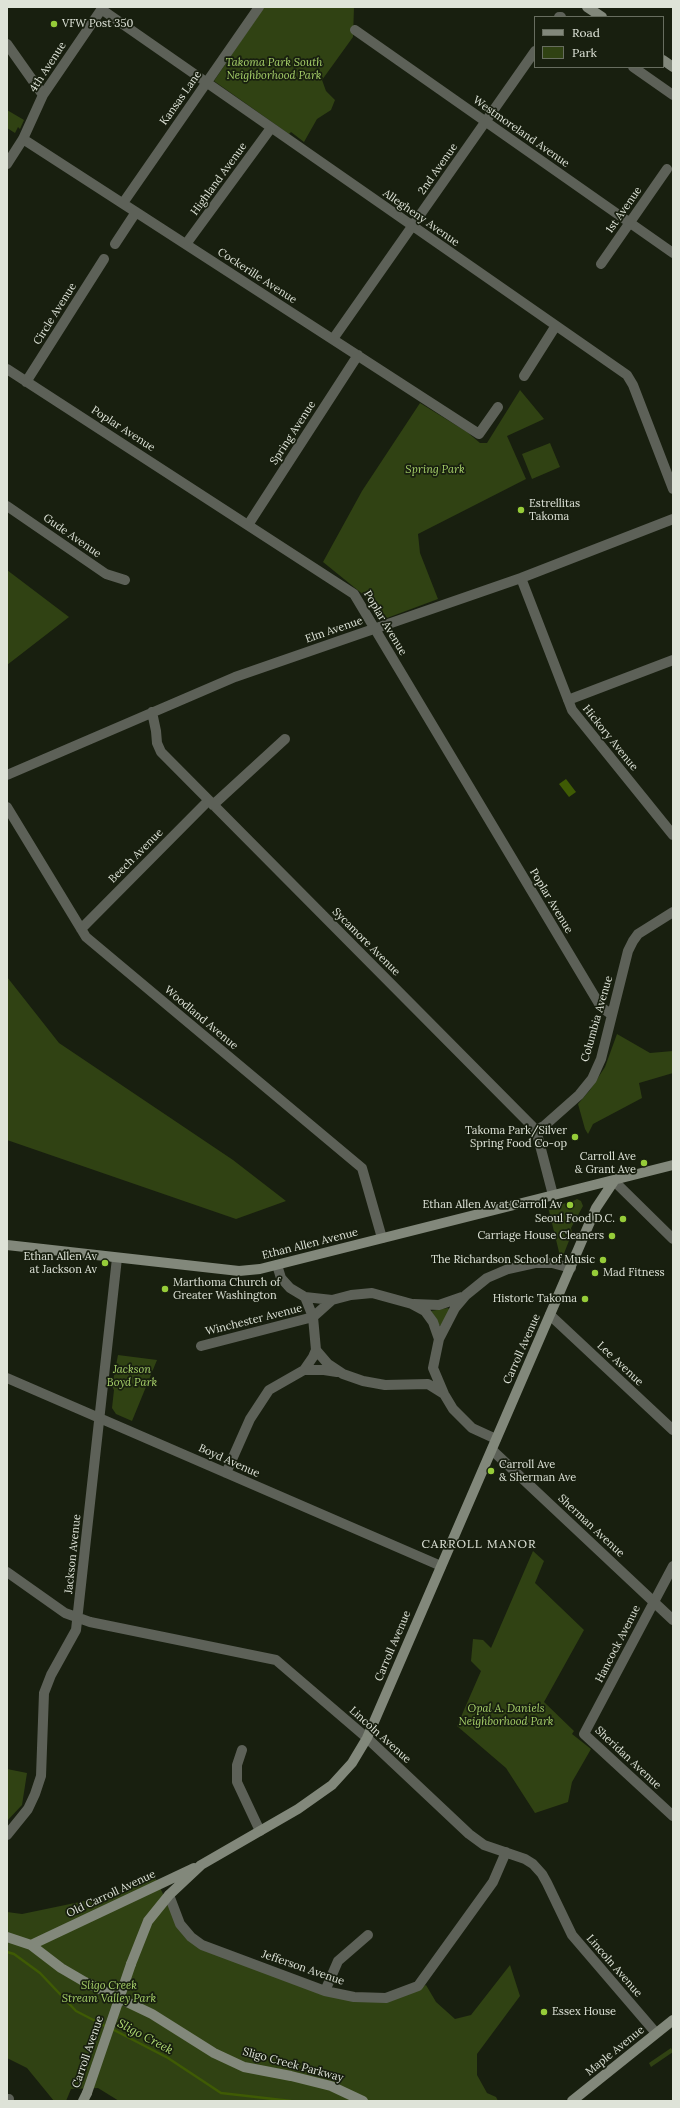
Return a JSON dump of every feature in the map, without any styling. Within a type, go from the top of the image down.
[{"type":"main road","points":[[587,7],[600,16]]},
{"type":"main road","points":[[664,61],[673,67]]},
{"type":"main road","points":[[614,1181],[673,1165]]},
{"type":"main road","name":"Ethan Allen Avenue","points":[[7,1245],[239,1271],[260,1270],[553,1195],[614,1181]]},
{"type":"main road","name":"Carroll Avenue","points":[[85,2097],[131,1964],[148,1921],[169,1895],[201,1865],[298,1809],[332,1785],[352,1763],[367,1738],[596,1208],[614,1181]]},
{"type":"main road","name":"Old Carroll Avenue","points":[[31,1945],[201,1865]]},
{"type":"main road","name":"Sligo Creek Parkway","points":[[7,1937],[31,1945],[61,1968],[85,1982],[152,2014],[214,2053],[244,2067],[291,2076],[331,2086],[363,2101]]},
{"type":"main road","name":"Maple Avenue","points":[[572,2101],[673,2020]]},
{"type":"street","name":"Kansas Lane","points":[[123,203],[259,7]]},
{"type":"street","name":"Allegheny Avenue","points":[[102,8],[206,83],[555,327],[627,375],[633,385],[673,489]]},
{"type":"street","name":"4th Avenue","points":[[7,164],[23,139],[43,95],[102,8]]},
{"type":"street","name":"Westmoreland Avenue","points":[[355,30],[673,253]]},
{"type":"street","points":[[7,44],[43,95]]},
{"type":"street","name":"2nd Avenue","points":[[333,339],[534,52]]},
{"type":"street","points":[[634,68],[673,95]]},
{"type":"street","name":"Highland Avenue","points":[[186,244],[271,128]]},
{"type":"street","name":"Cockerille Avenue","points":[[23,139],[479,434],[498,407]]},
{"type":"street","name":"1st Avenue","points":[[601,264],[667,169]]},
{"type":"street","points":[[115,244],[136,212]]},
{"type":"street","name":"Circle Avenue","points":[[26,382],[104,259]]},
{"type":"street","points":[[524,376],[555,327]]},
{"type":"street","name":"Spring Avenue","points":[[248,524],[358,355]]},
{"type":"street","name":"Poplar Avenue","points":[[7,369],[354,594],[600,1007],[612,1015]]},
{"type":"street","name":"Gude Avenue","points":[[7,506],[106,574],[125,580]]},
{"type":"street","name":"Elm Avenue","points":[[7,775],[236,676],[521,578],[673,519]]},
{"type":"street","name":"Hickory Avenue","points":[[521,578],[572,710],[673,835]]},
{"type":"street","points":[[568,700],[673,660]]},
{"type":"street","name":"Sycamore Avenue","points":[[152,712],[157,743],[161,752],[536,1130]]},
{"type":"street","name":"Beech Avenue","points":[[81,929],[211,803],[285,740]]},
{"type":"street","name":"Woodland Avenue","points":[[7,807],[86,937],[362,1168],[382,1238]]},
{"type":"street","name":"Columbia Avenue","points":[[536,1130],[544,1126],[579,1095],[592,1079],[601,1059],[633,941],[638,934],[673,912]]},
{"type":"street","points":[[536,1130],[553,1195]]},
{"type":"street","points":[[614,1181],[673,1239]]},
{"type":"street","name":"Jackson Avenue","points":[[7,1835],[28,1808],[36,1794],[41,1776],[44,1693],[51,1674],[76,1630],[117,1258]]},
{"type":"street","points":[[408,1383],[425,1378],[433,1368],[439,1339],[455,1308],[466,1295],[487,1278],[508,1269],[541,1263],[552,1263],[571,1268]]},
{"type":"street","points":[[277,1265],[281,1278],[290,1288],[306,1297],[332,1300],[351,1295],[372,1293],[412,1304],[425,1311],[433,1322],[439,1339]]},
{"type":"street","points":[[412,1304],[439,1305],[451,1302],[466,1295]]},
{"type":"street","points":[[226,1473],[250,1419],[269,1390],[304,1370],[313,1358],[316,1350],[313,1320],[306,1297]]},
{"type":"street","points":[[313,1320],[332,1300]]},
{"type":"street","name":"Lee Avenue","points":[[550,1315],[673,1430]]},
{"type":"street","name":"Winchester Avenue","points":[[201,1346],[313,1320]]},
{"type":"street","points":[[316,1350],[328,1364],[343,1374]]},
{"type":"street","points":[[433,1368],[444,1394],[453,1409],[472,1428],[496,1438]]},
{"type":"street","points":[[304,1370],[324,1370],[385,1385],[408,1383],[428,1384],[444,1394]]},
{"type":"street","name":"Boyd Avenue","points":[[7,1378],[441,1566]]},
{"type":"street","name":"Sherman Avenue","points":[[492,1450],[673,1620]]},
{"type":"street","name":"Hancock Avenue","points":[[584,1734],[673,1566]]},
{"type":"street","name":"Lincoln Avenue","points":[[7,1572],[65,1613],[90,1622],[276,1660],[367,1738],[469,1834],[484,1845],[525,1859],[542,1874],[572,1935],[656,2034]]},
{"type":"street","name":"Sheridan Avenue","points":[[584,1734],[673,1816]]},
{"type":"street","points":[[242,1750],[237,1765],[237,1782],[260,1831]]},
{"type":"street","name":"Jefferson Avenue","points":[[169,1895],[180,1924],[191,1937],[202,1945],[325,1991],[354,1997],[386,1998],[418,1986],[493,1882],[506,1852]]},
{"type":"street","points":[[325,1991],[338,1961],[368,1935]]},
{"type":"green space","name":"Takoma Park South Neighborhood Park","points":[[264,7],[354,7],[353,37],[322,80],[326,91],[335,100],[331,110],[317,119],[304,142],[291,132],[289,134],[214,81]]},
{"type":"green space","points":[[7,110],[24,120],[20,129],[18,127],[15,133],[7,128]]},
{"type":"green space","name":"Spring Park","points":[[520,390],[544,419],[507,436],[526,479],[418,534],[420,553],[438,599],[387,618],[378,614],[365,596],[323,562],[362,491],[420,403],[467,432],[480,443],[487,443]]},
{"type":"green space","points":[[550,443],[560,467],[532,479],[522,454]]},
{"type":"green space","points":[[7,570],[69,617],[7,665]]},
{"type":"green space","points":[[7,977],[59,1043],[233,1160],[286,1201],[236,1219],[7,1140]]},
{"type":"green space","points":[[617,1034],[650,1053],[673,1051],[673,1073],[639,1083],[642,1098],[593,1124],[588,1134],[585,1129],[578,1104],[590,1090],[605,1067]]},
{"type":"green space","points":[[577,1199],[581,1201],[583,1206],[571,1228],[572,1233],[563,1256],[560,1256],[548,1207],[571,1202]]},
{"type":"green space","points":[[448,1308],[451,1311],[441,1326],[431,1311]]},
{"type":"green space","name":"Jackson Boyd Park","points":[[118,1355],[157,1360],[132,1421],[116,1414],[112,1408],[114,1390],[112,1386]]},
{"type":"green space","name":"Opal A. Daniels Neighborhood Park","points":[[533,1551],[544,1561],[535,1583],[584,1630],[544,1702],[574,1731],[572,1734],[591,1749],[572,1782],[568,1802],[535,1813],[506,1768],[457,1726],[481,1671],[471,1661],[473,1639],[483,1640],[491,1648]]},
{"type":"green space","points":[[7,1769],[27,1773],[22,1805],[7,1821]]},
{"type":"green space","name":"Sligo Creek Stream Valley Park","points":[[155,1877],[180,1930],[200,1944],[348,1999],[389,1999],[426,1985],[436,2002],[455,2019],[471,2015],[510,1965],[520,1996],[477,2054],[477,2075],[487,2093],[496,2097],[498,2101],[119,2101],[98,2088],[71,2089],[66,2101],[54,2101],[27,2068],[7,2058],[7,1912],[22,1914],[99,1898]]},
{"type":"green space","points":[[671,2048],[673,2052],[651,2067],[649,2063]]},
{"type":"shaded area","points":[[566,779],[576,792],[569,797],[559,784]]},
{"type":"waterway","name":"Sligo Creek","points":[[7,1952],[14,1954],[40,1973],[76,2011],[107,2027]]},
{"type":"waterway","name":"Sligo Creek","points":[[112,2029],[168,2058],[221,2093],[291,2101]]},
{"type":"place","name":"VFW Post 350","points":[[54,24]]},
{"type":"place","name":"Estrellitas Takoma","points":[[521,510]]},
{"type":"place","name":"Takoma Park/Silver Spring Food Co-op","points":[[575,1137]]},
{"type":"place","name":"Carroll Ave & Grant Ave","points":[[644,1163]]},
{"type":"place","name":"Ethan Allen Av at Carroll Av","points":[[570,1205]]},
{"type":"place","name":"Seoul Food D.C.","points":[[623,1219]]},
{"type":"place","name":"Carriage House Cleaners","points":[[612,1236]]},
{"type":"place","name":"The Richardson School of Music","points":[[603,1260]]},
{"type":"place","name":"Ethan Allen Av at Jackson Av","points":[[105,1263]]},
{"type":"place","name":"Mad Fitness","points":[[595,1273]]},
{"type":"place","name":"Marthoma Church of Greater Washington","points":[[165,1289]]},
{"type":"place","name":"Historic Takoma","points":[[585,1299]]},
{"type":"place","name":"Carroll Ave & Sherman Ave","points":[[491,1471]]},
{"type":"place","name":"Essex House","points":[[544,2012]]},
{"type":"district","name":"CARROLL MANOR","points":[[479,1545]]}]
